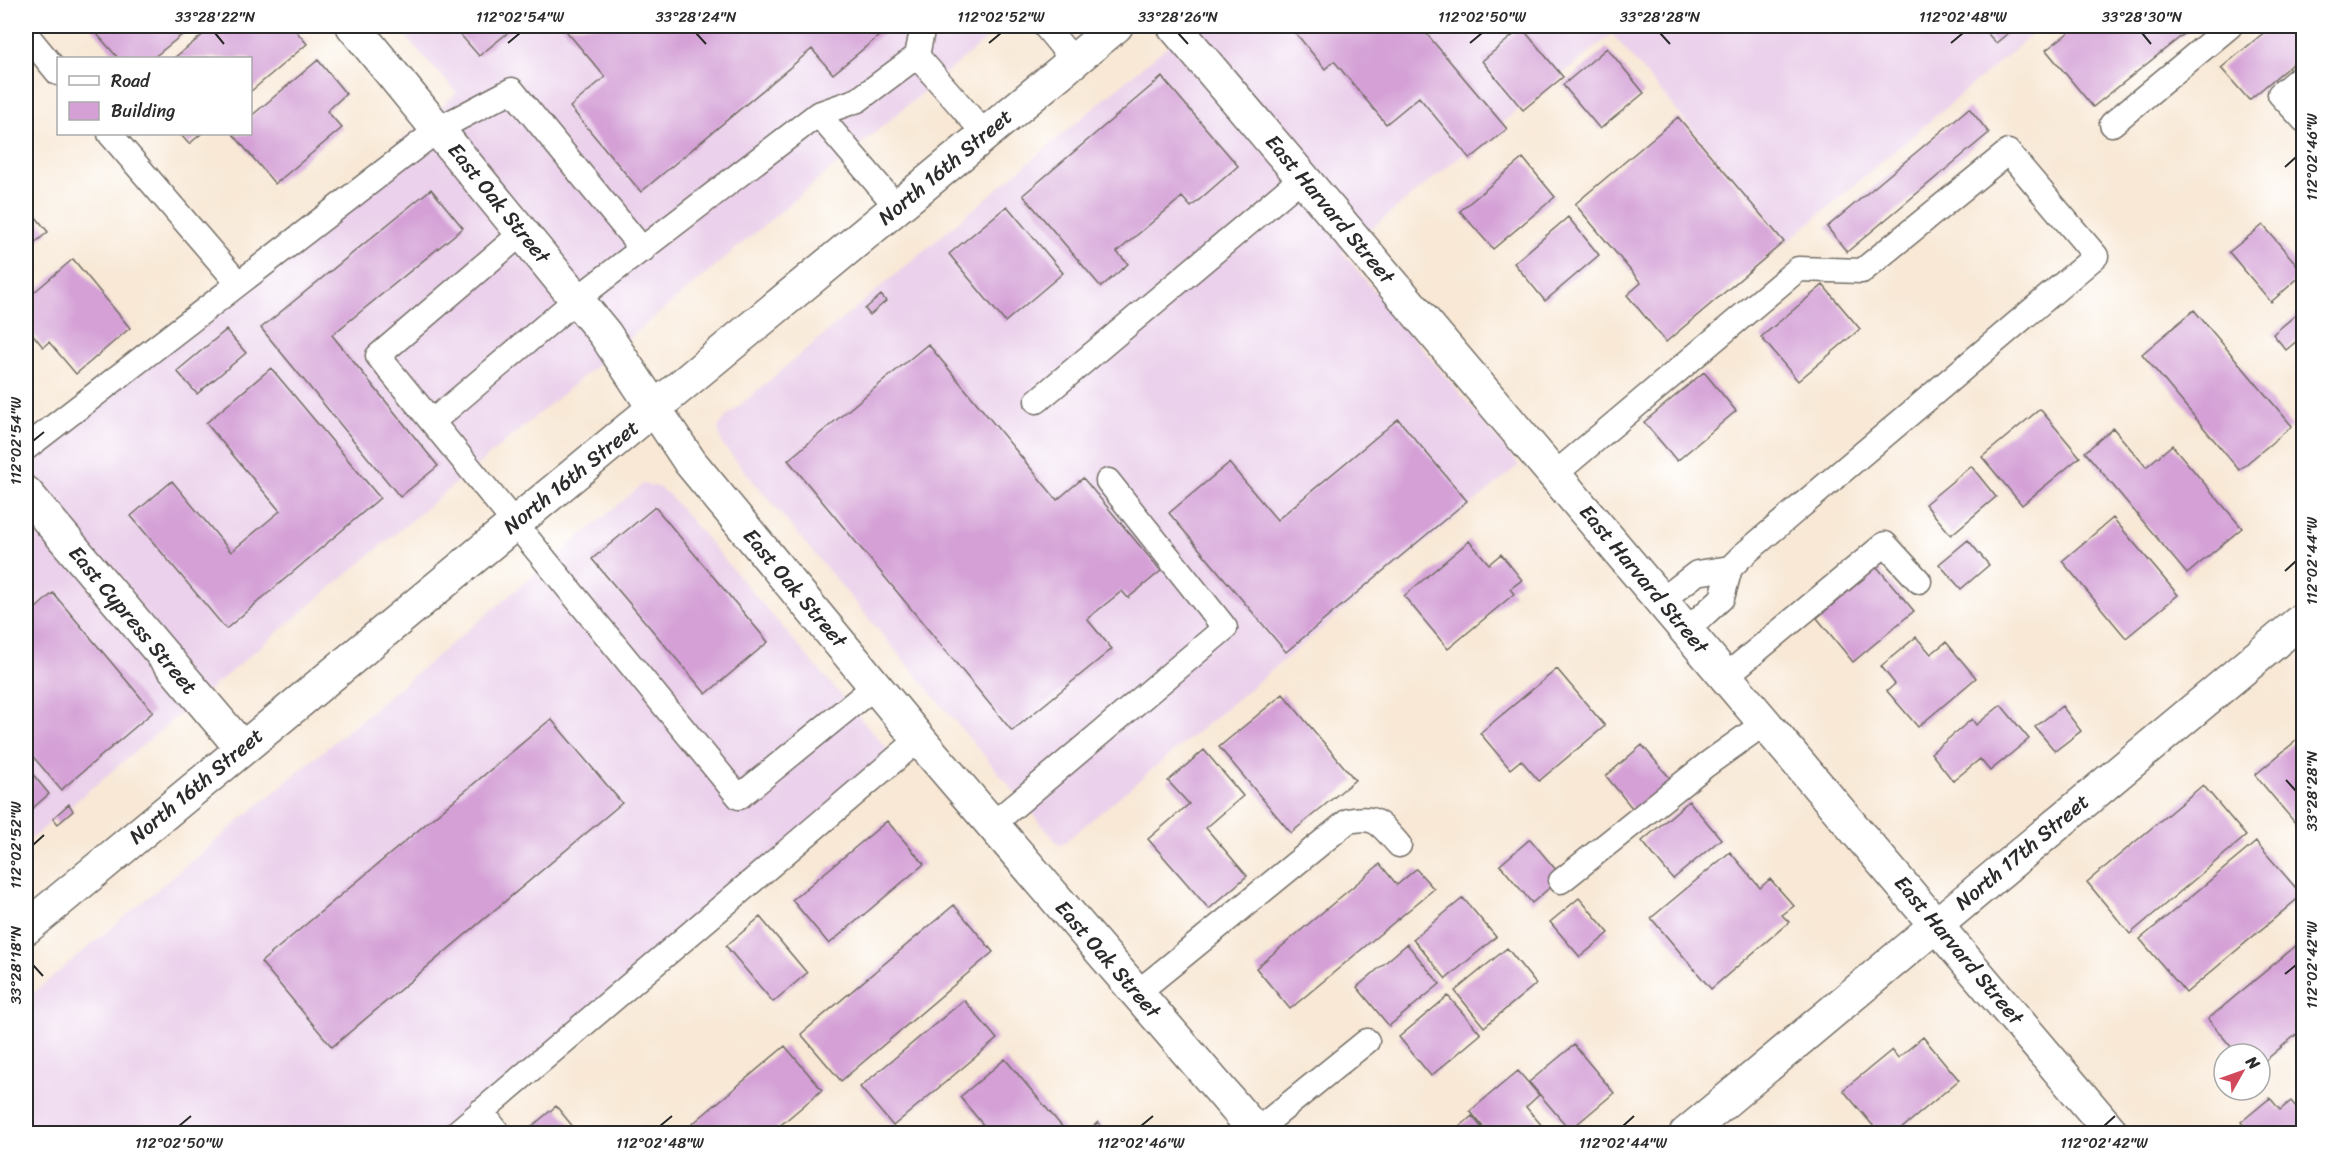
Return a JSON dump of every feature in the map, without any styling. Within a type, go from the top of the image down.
[{"type":"street","name":"East Oak Street","points":[[353,26],[440,128],[616,349],[690,462],[919,739],[1257,1132]]},
{"type":"street","name":"North 16th Street","points":[[26,928],[241,747],[1116,26]]},
{"type":"street","name":"East Harvard Street","points":[[1174,26],[2113,1134]]},
{"type":"street","name":"East Cypress Street","points":[[26,493],[241,747]]},
{"type":"street","name":"North 17th Street","points":[[1686,1134],[2304,618]]},
{"type":"lane","points":[[432,422],[577,299],[818,114],[858,100],[917,56],[923,26]]},
{"type":"lane","points":[[1045,26],[1074,61]]},
{"type":"lane","points":[[2112,124],[2230,26]]},
{"type":"lane","points":[[26,34],[57,72]]},
{"type":"lane","points":[[917,56],[985,134]]},
{"type":"lane","points":[[2304,74],[2280,94],[2304,120]]},
{"type":"lane","points":[[26,448],[440,128],[512,90],[643,250]]},
{"type":"lane","points":[[818,114],[897,207]]},
{"type":"lane","points":[[111,135],[238,283]]},
{"type":"lane","points":[[1555,474],[1798,269],[1862,271],[2008,152],[2096,256],[1730,568],[1696,573],[1662,600]]},
{"type":"lane","points":[[1037,401],[1303,177]]},
{"type":"lane","points":[[523,232],[378,356],[739,797],[875,686]]},
{"type":"lane","points":[[993,824],[1226,628],[1108,481]]},
{"type":"lane","points":[[1726,676],[1885,544],[1919,582]]},
{"type":"lane","points":[[1687,630],[1722,598],[1730,568]]},
{"type":"lane","points":[[1561,881],[1706,765],[1766,722]]},
{"type":"lane","points":[[455,1134],[919,739]]},
{"type":"lane","points":[[1137,993],[1348,821],[1364,818],[1377,820],[1399,845]]},
{"type":"lane","points":[[1257,1132],[1367,1041]]},
{"type":"lane","points":[[481,1112],[499,1134]]},
{"type":"shaded area","points":[[396,26],[1002,26],[26,843],[26,460],[457,93]]},
{"type":"shaded area","points":[[1191,26],[2042,26],[1787,242],[1612,34],[1342,252],[1519,465],[1060,846],[722,444],[718,428],[726,417]]},
{"type":"shaded area","points":[[643,484],[658,487],[668,494],[894,757],[465,1114],[485,1133],[26,1134],[26,999]]},
{"type":"building","points":[[90,26],[193,26],[154,57],[117,57]]},
{"type":"building","points":[[214,26],[292,26],[307,44],[252,90],[252,57],[175,57]]},
{"type":"building","points":[[453,26],[516,26],[479,56]]},
{"type":"building","points":[[562,26],[891,26],[833,74],[812,49],[641,192],[570,107],[605,77]]},
{"type":"building","points":[[1290,26],[1420,26],[1507,129],[1470,159],[1419,97],[1386,124],[1334,61],[1325,69]]},
{"type":"building","points":[[1981,26],[2017,26],[1996,43]]},
{"type":"building","points":[[2077,26],[2194,26],[2093,107],[2046,50]]},
{"type":"building","points":[[2272,26],[2304,26],[2304,54],[2249,100],[2221,68]]},
{"type":"building","points":[[1522,28],[1563,77],[1523,110],[1482,61]]},
{"type":"building","points":[[1607,48],[1644,93],[1600,129],[1563,85]]},
{"type":"building","points":[[318,60],[346,94],[327,111],[342,128],[275,184],[234,135],[252,135],[252,115]]},
{"type":"building","points":[[1162,77],[1238,166],[1191,207],[1182,197],[1117,252],[1128,264],[1101,287],[1023,195]]},
{"type":"building","points":[[1969,108],[1989,133],[1847,252],[1827,227]]},
{"type":"building","points":[[1678,117],[1784,242],[1666,342],[1627,295],[1641,283],[1575,204]]},
{"type":"building","points":[[181,135],[200,135],[189,144]]},
{"type":"building","points":[[1523,158],[1555,197],[1493,249],[1460,211]]},
{"type":"building","points":[[431,189],[463,228],[332,335],[438,466],[400,497],[261,328]]},
{"type":"building","points":[[26,205],[48,232],[26,250]]},
{"type":"building","points":[[1007,206],[1063,273],[1005,322],[949,254]]},
{"type":"building","points":[[1568,217],[1599,255],[1545,301],[1514,263]]},
{"type":"building","points":[[2263,225],[2304,273],[2271,302],[2229,252]]},
{"type":"building","points":[[73,259],[130,328],[76,374],[49,342],[43,347],[26,326],[26,299]]},
{"type":"building","points":[[1823,285],[1860,329],[1798,381],[1761,337]]},
{"type":"building","points":[[881,295],[886,301],[870,315],[865,309]]},
{"type":"building","points":[[2304,308],[2304,335],[2286,350],[2273,334]]},
{"type":"building","points":[[2194,310],[2292,426],[2239,470],[2142,354]]},
{"type":"building","points":[[226,330],[246,353],[197,394],[177,371]]},
{"type":"building","points":[[928,344],[1057,500],[1083,478],[1161,571],[1128,598],[1122,591],[1087,619],[1112,649],[1012,731],[788,460]]},
{"type":"building","points":[[271,368],[380,498],[226,629],[131,516],[172,481],[231,552],[280,511],[206,423]]},
{"type":"building","points":[[1704,372],[1736,411],[1677,461],[1644,422]]},
{"type":"building","points":[[2040,409],[2080,457],[2022,505],[1982,457]]},
{"type":"building","points":[[1398,419],[1467,501],[1286,652],[1169,513],[1229,463],[1277,520]]},
{"type":"building","points":[[2113,428],[2146,467],[2172,445],[2242,528],[2187,574],[2085,452]]},
{"type":"building","points":[[1971,466],[1996,497],[1951,535],[1925,504]]},
{"type":"building","points":[[655,507],[768,642],[706,694],[592,559]]},
{"type":"building","points":[[2113,518],[2178,595],[2126,638],[2062,561]]},
{"type":"building","points":[[1968,540],[1989,565],[1961,589],[1939,564]]},
{"type":"building","points":[[1469,541],[1489,564],[1501,554],[1522,580],[1510,589],[1514,594],[1448,649],[1404,596]]},
{"type":"building","points":[[1877,567],[1914,611],[1853,662],[1817,618]]},
{"type":"building","points":[[53,593],[153,712],[61,790],[26,748],[26,617]]},
{"type":"building","points":[[1916,637],[1931,654],[1946,642],[1976,678],[1918,727],[1887,691],[1895,684],[1881,666]]},
{"type":"building","points":[[1557,669],[1605,726],[1539,781],[1521,760],[1510,769],[1480,733]]},
{"type":"building","points":[[1283,694],[1355,780],[1291,833],[1219,747]]},
{"type":"building","points":[[2001,705],[2029,739],[1990,771],[1980,759],[1953,781],[1931,753],[1972,719],[1976,725]]},
{"type":"building","points":[[2062,706],[2081,731],[2055,751],[2035,727]]},
{"type":"building","points":[[551,719],[622,803],[332,1047],[261,962]]},
{"type":"building","points":[[2304,734],[2304,817],[2296,824],[2255,775]]},
{"type":"building","points":[[1642,745],[1674,783],[1637,814],[1606,776]]},
{"type":"building","points":[[1204,750],[1243,796],[1206,828],[1247,876],[1209,909],[1148,839],[1189,804],[1168,781]]},
{"type":"building","points":[[26,766],[49,794],[26,814]]},
{"type":"building","points":[[2203,785],[2246,836],[2130,934],[2087,882]]},
{"type":"building","points":[[1689,801],[1721,839],[1673,879],[1642,841]]},
{"type":"building","points":[[69,804],[73,811],[58,824],[53,818]]},
{"type":"building","points":[[887,821],[924,864],[829,944],[792,900]]},
{"type":"building","points":[[1530,839],[1562,877],[1532,903],[1500,865]]},
{"type":"building","points":[[2256,842],[2302,895],[2186,993],[2140,939]]},
{"type":"building","points":[[1730,852],[1760,888],[1770,879],[1794,906],[1782,915],[1789,922],[1711,989],[1651,918]]},
{"type":"building","points":[[1380,864],[1397,885],[1416,869],[1434,889],[1290,1009],[1256,968]]},
{"type":"building","points":[[1463,898],[1496,937],[1446,979],[1413,939]]},
{"type":"building","points":[[1579,898],[1609,933],[1580,957],[1550,922]]},
{"type":"building","points":[[954,905],[993,952],[841,1081],[801,1034]]},
{"type":"building","points":[[760,917],[807,973],[773,1002],[726,946]]},
{"type":"building","points":[[2304,939],[2304,1028],[2272,1055],[2272,1042],[2227,1042],[2208,1019]]},
{"type":"building","points":[[1407,944],[1440,984],[1389,1026],[1357,987]]},
{"type":"building","points":[[1507,948],[1536,984],[1484,1027],[1455,991]]},
{"type":"building","points":[[1448,996],[1481,1034],[1431,1076],[1399,1037]]},
{"type":"building","points":[[964,1000],[997,1039],[893,1126],[860,1087]]},
{"type":"building","points":[[1923,1037],[1959,1080],[1895,1134],[1880,1134],[1843,1090],[1892,1050],[1898,1058]]},
{"type":"building","points":[[1574,1045],[1614,1093],[1570,1130],[1529,1082]]},
{"type":"building","points":[[785,1046],[822,1090],[770,1134],[698,1134],[691,1125]]},
{"type":"building","points":[[1005,1059],[1064,1129],[1058,1134],[987,1134],[989,1132],[960,1097]]},
{"type":"building","points":[[1518,1071],[1539,1095],[1526,1107],[1549,1134],[1508,1134],[1502,1126],[1489,1134],[1470,1111]]},
{"type":"building","points":[[2272,1100],[2280,1110],[2291,1101],[2297,1108],[2304,1102],[2304,1134],[2251,1134],[2241,1122],[2265,1102]]},
{"type":"building","points":[[556,1106],[579,1134],[535,1134],[530,1128]]},
{"type":"building","points":[[1472,1116],[1487,1134],[1451,1134]]},
{"type":"building","points":[[1098,1122],[1108,1134],[1085,1134]]}]
